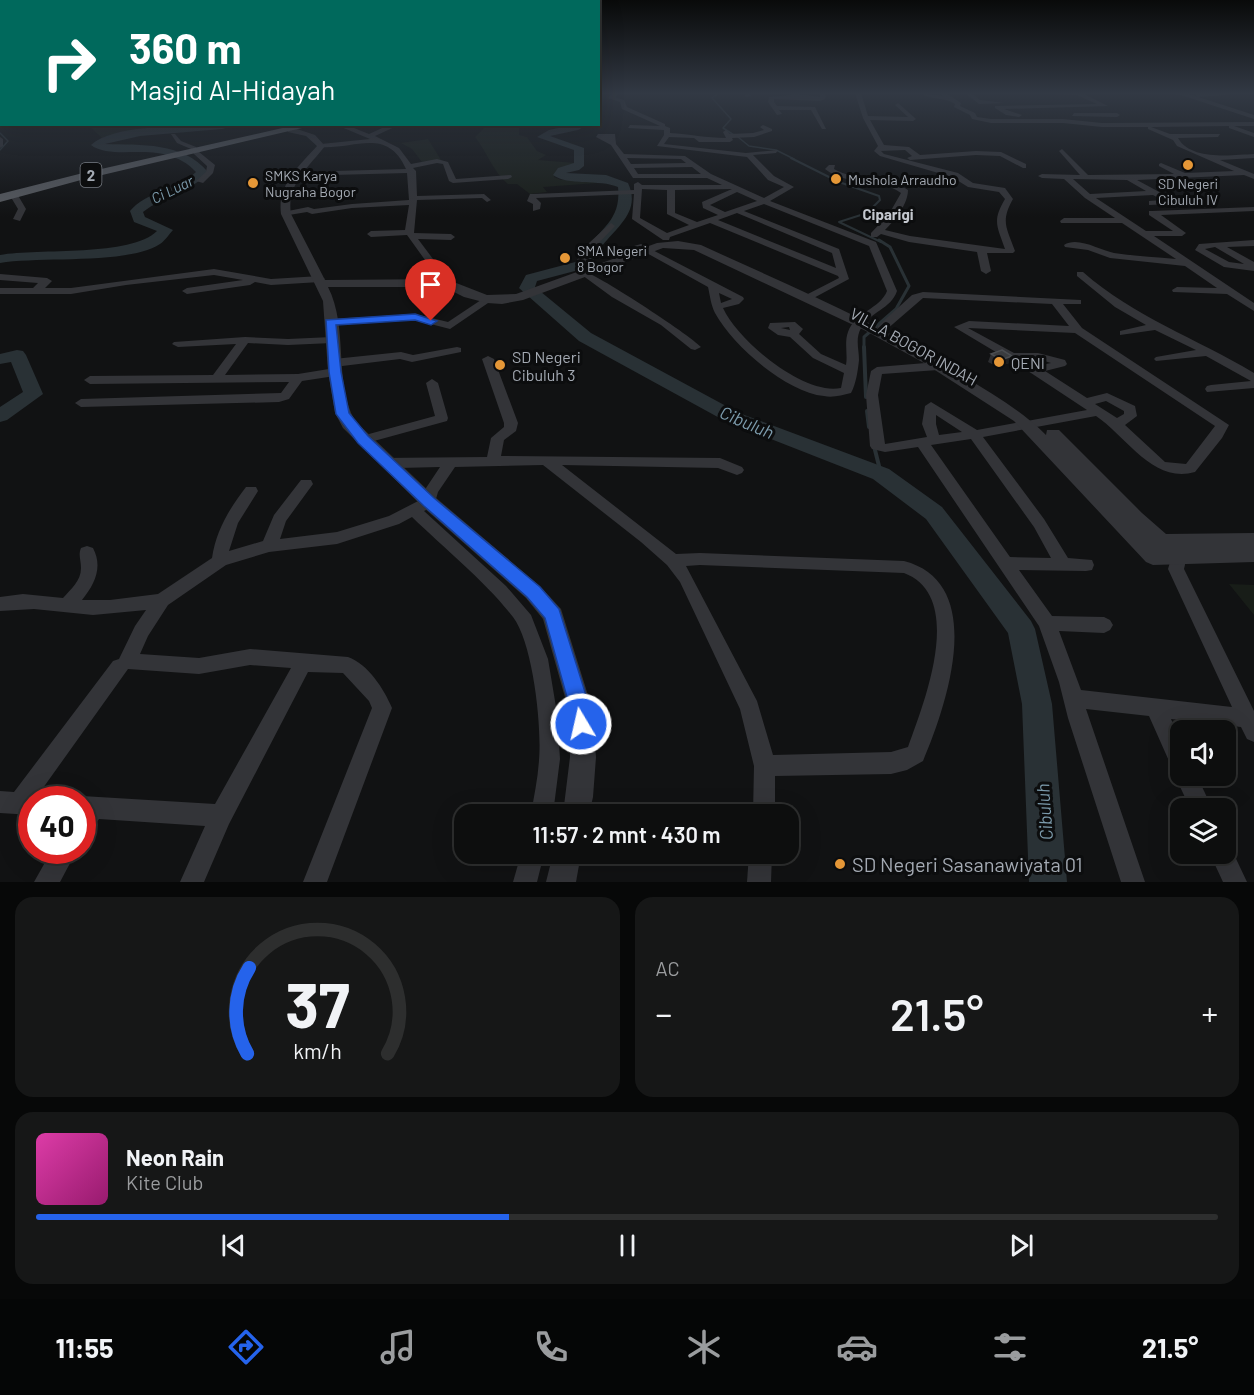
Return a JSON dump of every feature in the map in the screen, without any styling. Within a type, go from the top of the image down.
[{"type":"highway","name":"2","points":[[0,198],[268,134]]},
{"type":"street","points":[[308,134],[321,146]]},
{"type":"street","points":[[364,134],[400,152],[411,168],[414,210],[410,234],[446,283]]},
{"type":"street","points":[[369,136],[374,134]]},
{"type":"street","points":[[662,146],[658,144],[667,135],[696,136],[699,140],[730,140],[727,134]]},
{"type":"street","points":[[731,134],[757,134]]},
{"type":"street","points":[[650,150],[682,156],[708,176],[764,201],[872,236],[1010,251],[1001,224],[1001,213],[1009,200],[1006,195],[999,189],[972,186],[960,181],[955,175],[884,156],[877,151],[881,144],[875,134]]},
{"type":"street","points":[[1165,134],[1177,141],[1177,144],[1254,177]]},
{"type":"street","points":[[173,135],[178,142],[194,148],[192,152],[211,165],[208,173],[200,181]]},
{"type":"street","points":[[1169,136],[1218,135]]},
{"type":"street","points":[[594,136],[613,144],[621,156],[636,176],[636,219],[666,237],[764,201],[790,187],[771,178],[748,155],[662,146],[621,156]]},
{"type":"street","points":[[0,139],[0,146]]},
{"type":"street","points":[[378,140],[321,146],[287,189],[283,201],[286,214],[329,301],[334,367],[343,414],[363,440],[386,461],[422,506],[522,615],[539,658],[547,713],[550,759],[543,804]]},
{"type":"street","points":[[880,147],[907,148],[917,156]]},
{"type":"street","points":[[748,155],[752,151],[776,151]]},
{"type":"street","points":[[1062,151],[1085,176]]},
{"type":"street","points":[[902,159],[956,154],[1001,154],[1023,166]]},
{"type":"street","points":[[1208,158],[1254,156]]},
{"type":"street","points":[[298,174],[411,168],[437,161],[446,164],[453,182],[508,177]]},
{"type":"street","points":[[629,166],[694,165]]},
{"type":"street","points":[[1161,165],[1185,176]]},
{"type":"street","points":[[832,166],[830,169],[835,173],[873,184],[897,186],[902,189],[904,196],[872,236],[892,291],[873,326]]},
{"type":"street","points":[[1042,176],[1128,178],[1245,173]]},
{"type":"street","points":[[636,176],[708,176]]},
{"type":"street","points":[[1065,176],[1088,196],[1254,308]]},
{"type":"street","points":[[1128,178],[1171,202],[1152,203]]},
{"type":"street","points":[[706,187],[708,199],[706,206],[725,215]]},
{"type":"street","points":[[536,209],[537,203],[531,201],[533,196],[671,188],[736,188]]},
{"type":"street","points":[[671,188],[671,214],[696,225]]},
{"type":"street","points":[[708,199],[736,188]]},
{"type":"street","points":[[1088,196],[1153,193]]},
{"type":"street","points":[[13,194],[22,209],[17,219]]},
{"type":"street","points":[[286,214],[308,209],[312,212],[413,200],[484,196],[487,200]]},
{"type":"street","points":[[1145,234],[1182,232],[1152,213],[1254,209]]},
{"type":"street","points":[[738,211],[833,249],[838,255],[844,275],[841,282],[811,296]]},
{"type":"street","points":[[710,220],[844,275]]},
{"type":"street","points":[[1064,221],[1125,220]]},
{"type":"street","points":[[611,226],[592,245],[592,266],[616,295],[665,323],[695,347]]},
{"type":"street","points":[[680,231],[690,239]]},
{"type":"street","points":[[371,234],[451,237]]},
{"type":"street","name":"VILLA BOGOR INDAH","points":[[446,283],[468,294],[501,300],[519,297],[541,289],[666,237],[690,239],[704,244],[873,326],[971,377],[1036,424],[1135,518],[1157,549]]},
{"type":"street","points":[[1201,246],[1254,243]]},
{"type":"street","name":"VILLA BOGOR INDAH","points":[[642,248],[670,244],[697,247],[811,296]]},
{"type":"street","points":[[1068,245],[1090,247],[1110,255],[1187,264]]},
{"type":"street","points":[[1201,246],[1229,266],[1225,267],[1238,271],[1251,268]]},
{"type":"street","points":[[1201,246],[1251,268]]},
{"type":"street","points":[[642,248],[739,299],[717,307]]},
{"type":"street","points":[[981,249],[986,271]]},
{"type":"street","points":[[0,291],[78,291],[126,282],[214,273],[255,281]]},
{"type":"street","points":[[1080,274],[1105,296],[1254,378]]},
{"type":"street","points":[[0,275],[47,281],[34,292]]},
{"type":"street","points":[[187,291],[255,281],[446,283]]},
{"type":"street","points":[[713,285],[717,307],[729,324],[758,354],[779,371],[809,388],[829,394],[847,390],[850,385],[849,370],[853,359],[851,344],[916,297],[923,295],[1077,302]]},
{"type":"street","points":[[1177,290],[1228,291]]},
{"type":"street","points":[[178,344],[245,340],[288,342],[331,331],[415,317],[450,326],[487,299]]},
{"type":"street","points":[[1055,301],[1078,330],[1222,425],[1217,435],[1190,469],[1182,470],[1160,465],[1117,424],[1035,370],[959,329],[960,326],[969,324],[1078,330]]},
{"type":"street","name":"VILLA BOGOR INDAH","points":[[873,326],[1036,424],[1136,541],[1157,549]]},
{"type":"street","points":[[1124,333],[1159,326]]},
{"type":"street","points":[[794,334],[817,356],[849,370]]},
{"type":"street","points":[[217,378],[245,340]]},
{"type":"street","points":[[90,380],[298,378],[334,367],[401,355],[412,359],[457,350]]},
{"type":"street","points":[[1160,359],[1207,352]]},
{"type":"street","points":[[1011,357],[1038,356],[1061,362],[1061,364],[1035,370]]},
{"type":"street","points":[[489,359],[511,423],[511,428],[498,438],[493,462]]},
{"type":"street","points":[[938,366],[883,369],[875,374],[872,395],[874,443],[880,448],[1098,412]]},
{"type":"street","points":[[81,404],[279,398],[285,396],[298,378]]},
{"type":"street","points":[[363,440],[442,418],[432,383]]},
{"type":"street","points":[[1211,389],[1254,384]]},
{"type":"street","points":[[1084,403],[1107,398],[1130,410],[1131,416],[1117,424]]},
{"type":"street","points":[[1064,565],[1039,523],[974,434],[931,406],[927,440],[956,494],[1008,563],[1047,623],[1133,882]]},
{"type":"street","points":[[546,460],[673,561],[686,578],[750,708],[765,766],[764,804]]},
{"type":"street","points":[[386,461],[399,463],[546,460],[713,463],[727,465],[737,470]]},
{"type":"street","points":[[315,882],[382,708],[377,695],[348,665],[250,657],[199,666],[127,660],[141,631],[162,600],[220,561],[269,546],[337,538],[394,520],[422,506],[435,483],[451,462]]},
{"type":"street","points":[[269,546],[279,519],[306,484]]},
{"type":"street","points":[[220,561],[225,532],[234,512],[250,491]]},
{"type":"street","points":[[422,506],[534,592],[553,615],[580,708],[583,757],[578,804]]},
{"type":"street","points":[[1157,549],[1254,540]]},
{"type":"street","points":[[1157,549],[1177,562],[1250,725]]},
{"type":"street","points":[[68,606],[88,579],[91,566],[87,552]]},
{"type":"street","points":[[1177,562],[1254,554]]},
{"type":"street","points":[[673,561],[700,559],[904,567],[916,570],[938,593],[944,612],[946,640],[941,678],[916,754],[907,760],[891,763],[765,766]]},
{"type":"street","points":[[1008,563],[1086,566]]},
{"type":"street","points":[[0,604],[43,603],[94,608],[133,606],[162,600]]},
{"type":"street","points":[[1047,623],[1104,625]]},
{"type":"street","points":[[192,882],[221,816],[303,663]]},
{"type":"street","points":[[17,803],[120,667]]},
{"type":"street","points":[[1072,698],[1155,706],[1250,725]]},
{"type":"street","points":[[1155,706],[1170,740]]},
{"type":"street","points":[[96,813],[221,816]]},
{"type":"street","points":[[46,882],[57,864]]},
{"type":"street","points":[[525,882],[530,864]]},
{"type":"street","points":[[561,882],[565,864]]},
{"type":"street","points":[[759,882],[760,864]]},
{"type":"street","points":[[1227,864],[1235,882]]},
{"type":"shaded area","points":[[98,134],[145,134],[103,139]]},
{"type":"shaded area","points":[[478,134],[519,134],[527,137],[537,151],[546,155],[538,160],[576,163],[556,171],[554,177],[561,180],[594,179],[597,183],[543,187],[547,192],[530,194],[517,184],[508,184],[498,174],[475,137]]},
{"type":"shaded area","points":[[428,139],[441,160],[422,162],[412,149],[401,143]]},
{"type":"shaded area","points":[[1229,584],[1254,585],[1254,615]]},
{"type":"building","points":[[1002,350],[1012,356],[1001,360],[991,354]]},
{"type":"waterway","points":[[0,150],[8,141],[1,134]]},
{"type":"waterway","name":"Ci Luar","points":[[0,259],[17,256],[116,251],[156,241],[166,230],[139,219],[136,211],[152,200],[179,189],[202,172],[193,163],[170,152],[96,145],[106,140],[133,134]]},
{"type":"waterway","name":"Cibuluh","points":[[547,134],[542,137],[579,148],[580,164],[575,168],[562,170],[559,175],[606,179],[624,185],[625,206],[620,219],[595,245],[585,264],[531,278],[527,288],[585,337],[732,417],[881,474],[934,513],[1021,629],[1037,704],[1048,882]]},
{"type":"waterway","points":[[738,137],[749,146],[776,150],[794,159]]},
{"type":"waterway","points":[[791,158],[839,182],[879,196],[880,200],[867,213],[839,222],[881,242]]},
{"type":"waterway","points":[[864,347],[864,337],[896,309],[909,286],[890,247],[879,240]]},
{"type":"waterway","points":[[864,347],[866,397]]},
{"type":"waterway","name":"Ci Luar","points":[[0,359],[17,355],[33,394],[0,416]]},
{"type":"waterway","points":[[867,411],[869,427]]},
{"type":"waterway","points":[[874,446],[881,474]]},
{"type":"place","name":"SD Negeri Cibuluh IV","points":[[1188,165]]},
{"type":"place","name":"Mushola Arraudho","points":[[836,179]]},
{"type":"place","name":"SMKS Karya Nugraha Bogor","points":[[253,183]]},
{"type":"place","name":"SMA Negeri 8 Bogor","points":[[565,258]]},
{"type":"place","name":"QENI","points":[[999,362]]},
{"type":"place","name":"SD Negeri Cibuluh 3","points":[[500,365]]},
{"type":"place","name":"SD Negeri Sasanawiyata 01","points":[[840,864]]},
{"type":"district","name":"Ciparigi","points":[[888,214]]},
{"type":"route","points":[[431,321],[415,317],[330,322],[335,372],[343,414],[363,440],[429,502],[534,592],[553,615],[580,708],[581,724]]}]
